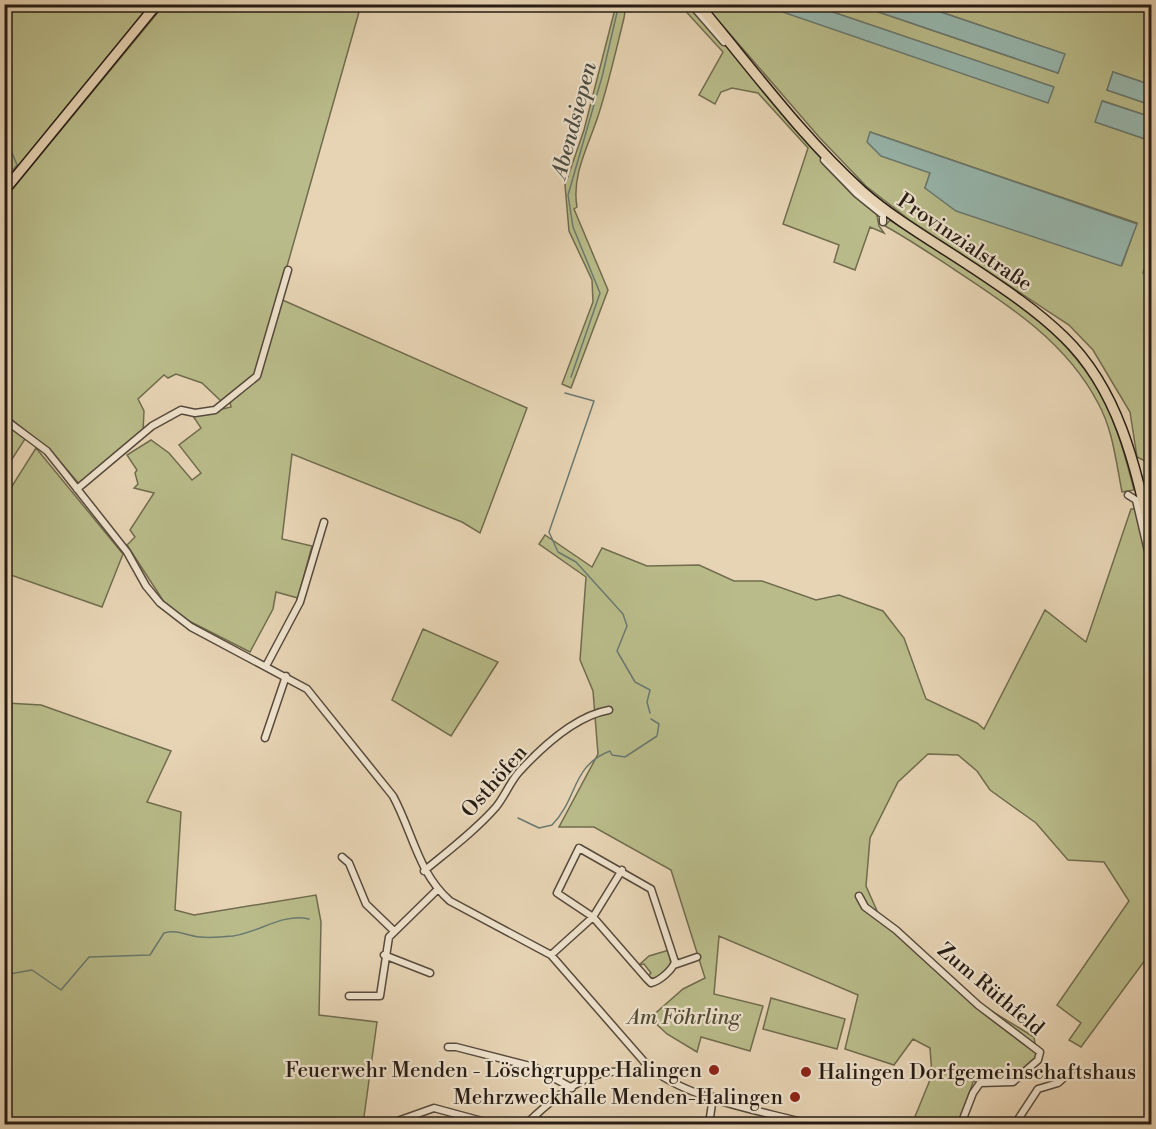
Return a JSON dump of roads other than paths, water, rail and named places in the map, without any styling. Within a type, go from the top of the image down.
[{"type":"main road","points":[[4,191],[157,4]]},
{"type":"main road","name":"Provinzialstraße","points":[[698,4],[838,168],[862,191],[884,209],[1025,304],[1066,339],[1083,359],[1118,418],[1135,470],[1152,542]]},
{"type":"street","name":"Provinzialstraße","points":[[691,4],[825,161],[857,194],[883,215],[883,222]]},
{"type":"street","points":[[77,489],[152,426],[180,410],[195,413],[215,410],[255,379],[288,270]]},
{"type":"street","points":[[4,419],[47,452],[127,552],[146,585],[160,603],[191,627],[307,689],[393,796],[403,815],[424,871],[438,890],[464,910],[551,955],[647,1065],[673,1084],[809,1125]]},
{"type":"street","points":[[1128,495],[1136,500],[1152,568]]},
{"type":"street","points":[[266,666],[300,602],[324,522]]},
{"type":"street","points":[[265,738],[286,676]]},
{"type":"street","name":"Osthöfen","points":[[424,871],[471,832],[497,806],[518,773],[560,735],[581,721],[609,710]]},
{"type":"street","points":[[674,964],[651,889],[585,849],[576,850],[557,893],[593,917],[651,983],[656,982],[674,964],[697,957]]},
{"type":"street","points":[[342,857],[349,863],[366,904],[394,930]]},
{"type":"street","points":[[551,955],[593,917],[622,870]]},
{"type":"street","points":[[349,996],[380,996],[384,955],[389,937],[438,890]]},
{"type":"street","name":"Zum Rüthfeld","points":[[859,896],[865,907],[896,930],[978,1005],[1040,1052],[1038,1060],[1013,1082],[980,1083],[973,1093],[961,1125]]},
{"type":"street","points":[[384,955],[430,973]]},
{"type":"street","points":[[448,1047],[466,1049],[534,1067],[572,1088]]},
{"type":"street","points":[[526,1125],[572,1088],[603,1073],[635,1072],[647,1065]]},
{"type":"street","points":[[1015,1125],[1038,1089],[1058,1083],[1070,1072]]},
{"type":"street","points":[[709,1125],[713,1097]]},
{"type":"street","points":[[389,1125],[434,1108],[493,1125]]},
{"type":"street","points":[[535,1116],[543,1125]]},
{"type":"water","points":[[772,5],[812,5],[1054,87],[1048,103],[771,8]]},
{"type":"water","points":[[858,5],[920,5],[1065,54],[1058,73]]},
{"type":"water","points":[[1113,72],[1151,85],[1151,105],[1107,90]]},
{"type":"water","points":[[1102,101],[1151,117],[1151,141],[1095,122]]},
{"type":"water","points":[[870,132],[1137,224],[1121,266],[956,211],[925,188],[930,173],[881,156],[867,142]]},
{"type":"waterway","name":"Abendsiepen","points":[[571,377],[600,293],[573,227],[568,195],[602,77],[619,4]]},
{"type":"waterway","points":[[4,133],[17,165],[4,181]]},
{"type":"waterway","name":"Abendsiepen","points":[[565,393],[594,401],[549,532],[558,552],[576,562],[623,614],[627,626],[617,651],[635,682],[650,690],[647,702],[650,713]]},
{"type":"waterway","name":"Abendsiepen","points":[[518,818],[539,828],[552,825],[567,805],[581,774],[597,757],[610,751],[612,755],[625,757],[657,736],[659,724],[651,719]]},
{"type":"waterway","name":"Abendsiepen","points":[[4,975],[32,970],[61,990],[89,957],[150,955],[164,933],[178,932],[204,937],[233,936],[280,921],[309,919]]},
{"type":"place","name":"Feuerwehr Menden - Löschgruppe Halingen","points":[[714,1070]]},
{"type":"place","name":"Halingen Dorfgemeinschaftshaus","points":[[806,1072]]},
{"type":"place","name":"Mehrzweckhalle Menden-Halingen","points":[[795,1097]]},
{"type":"park label","name":"Am Föhrling","points":[[684,1017]]}]
